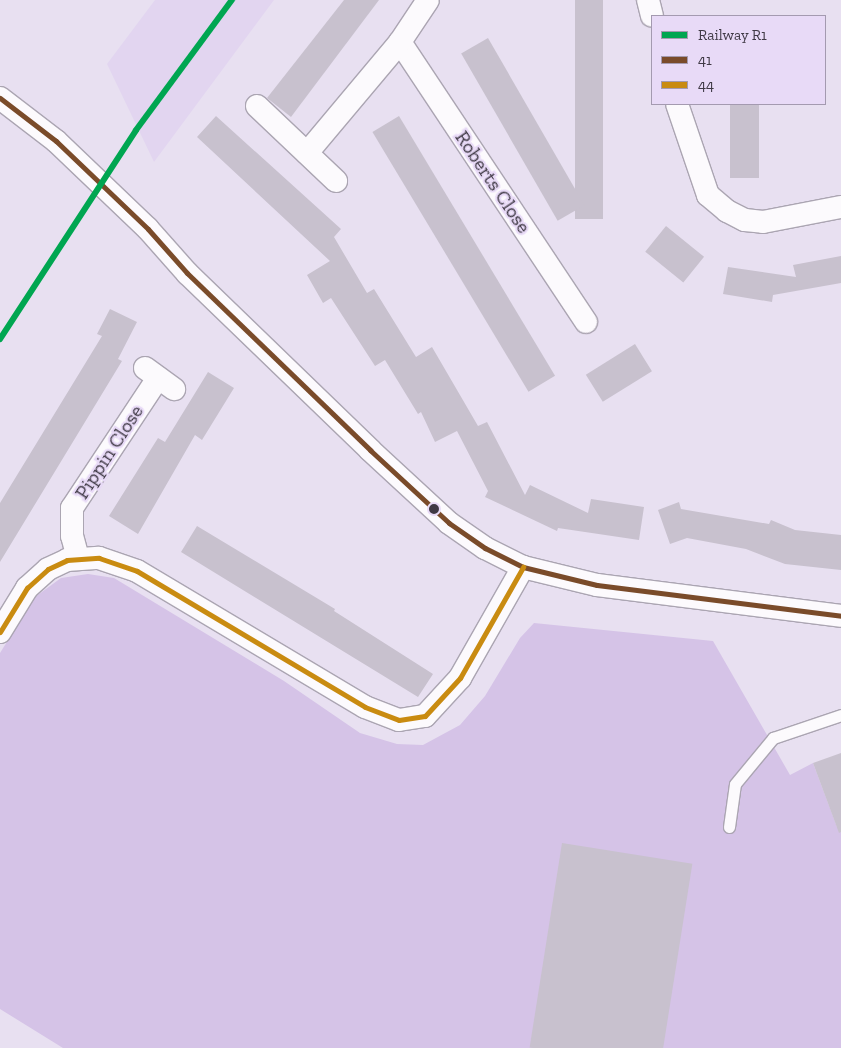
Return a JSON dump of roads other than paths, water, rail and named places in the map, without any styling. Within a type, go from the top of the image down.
[{"type":"street","points":[[307,153],[400,42],[428,0]]},
{"type":"street","points":[[648,0],[652,15]]},
{"type":"street","name":"Roberts Close","points":[[400,42],[586,322]]},
{"type":"street","points":[[0,98],[70,156],[449,523],[485,548],[523,567],[597,585],[841,616]]},
{"type":"street","points":[[677,105],[708,195],[727,211],[745,220],[763,222],[841,207]]},
{"type":"street","points":[[257,106],[336,181]]},
{"type":"street","name":"Pippin Close","points":[[78,558],[70,518],[72,508],[159,378]]},
{"type":"street","points":[[0,632],[27,588],[48,569],[78,558],[99,558],[138,571],[365,707],[399,720],[424,716],[460,678],[523,567]]},
{"type":"lane","points":[[729,827],[735,784],[773,738],[841,715]]},
{"type":"rail line","name":"R1","points":[[0,339],[136,130],[232,0]]}]
